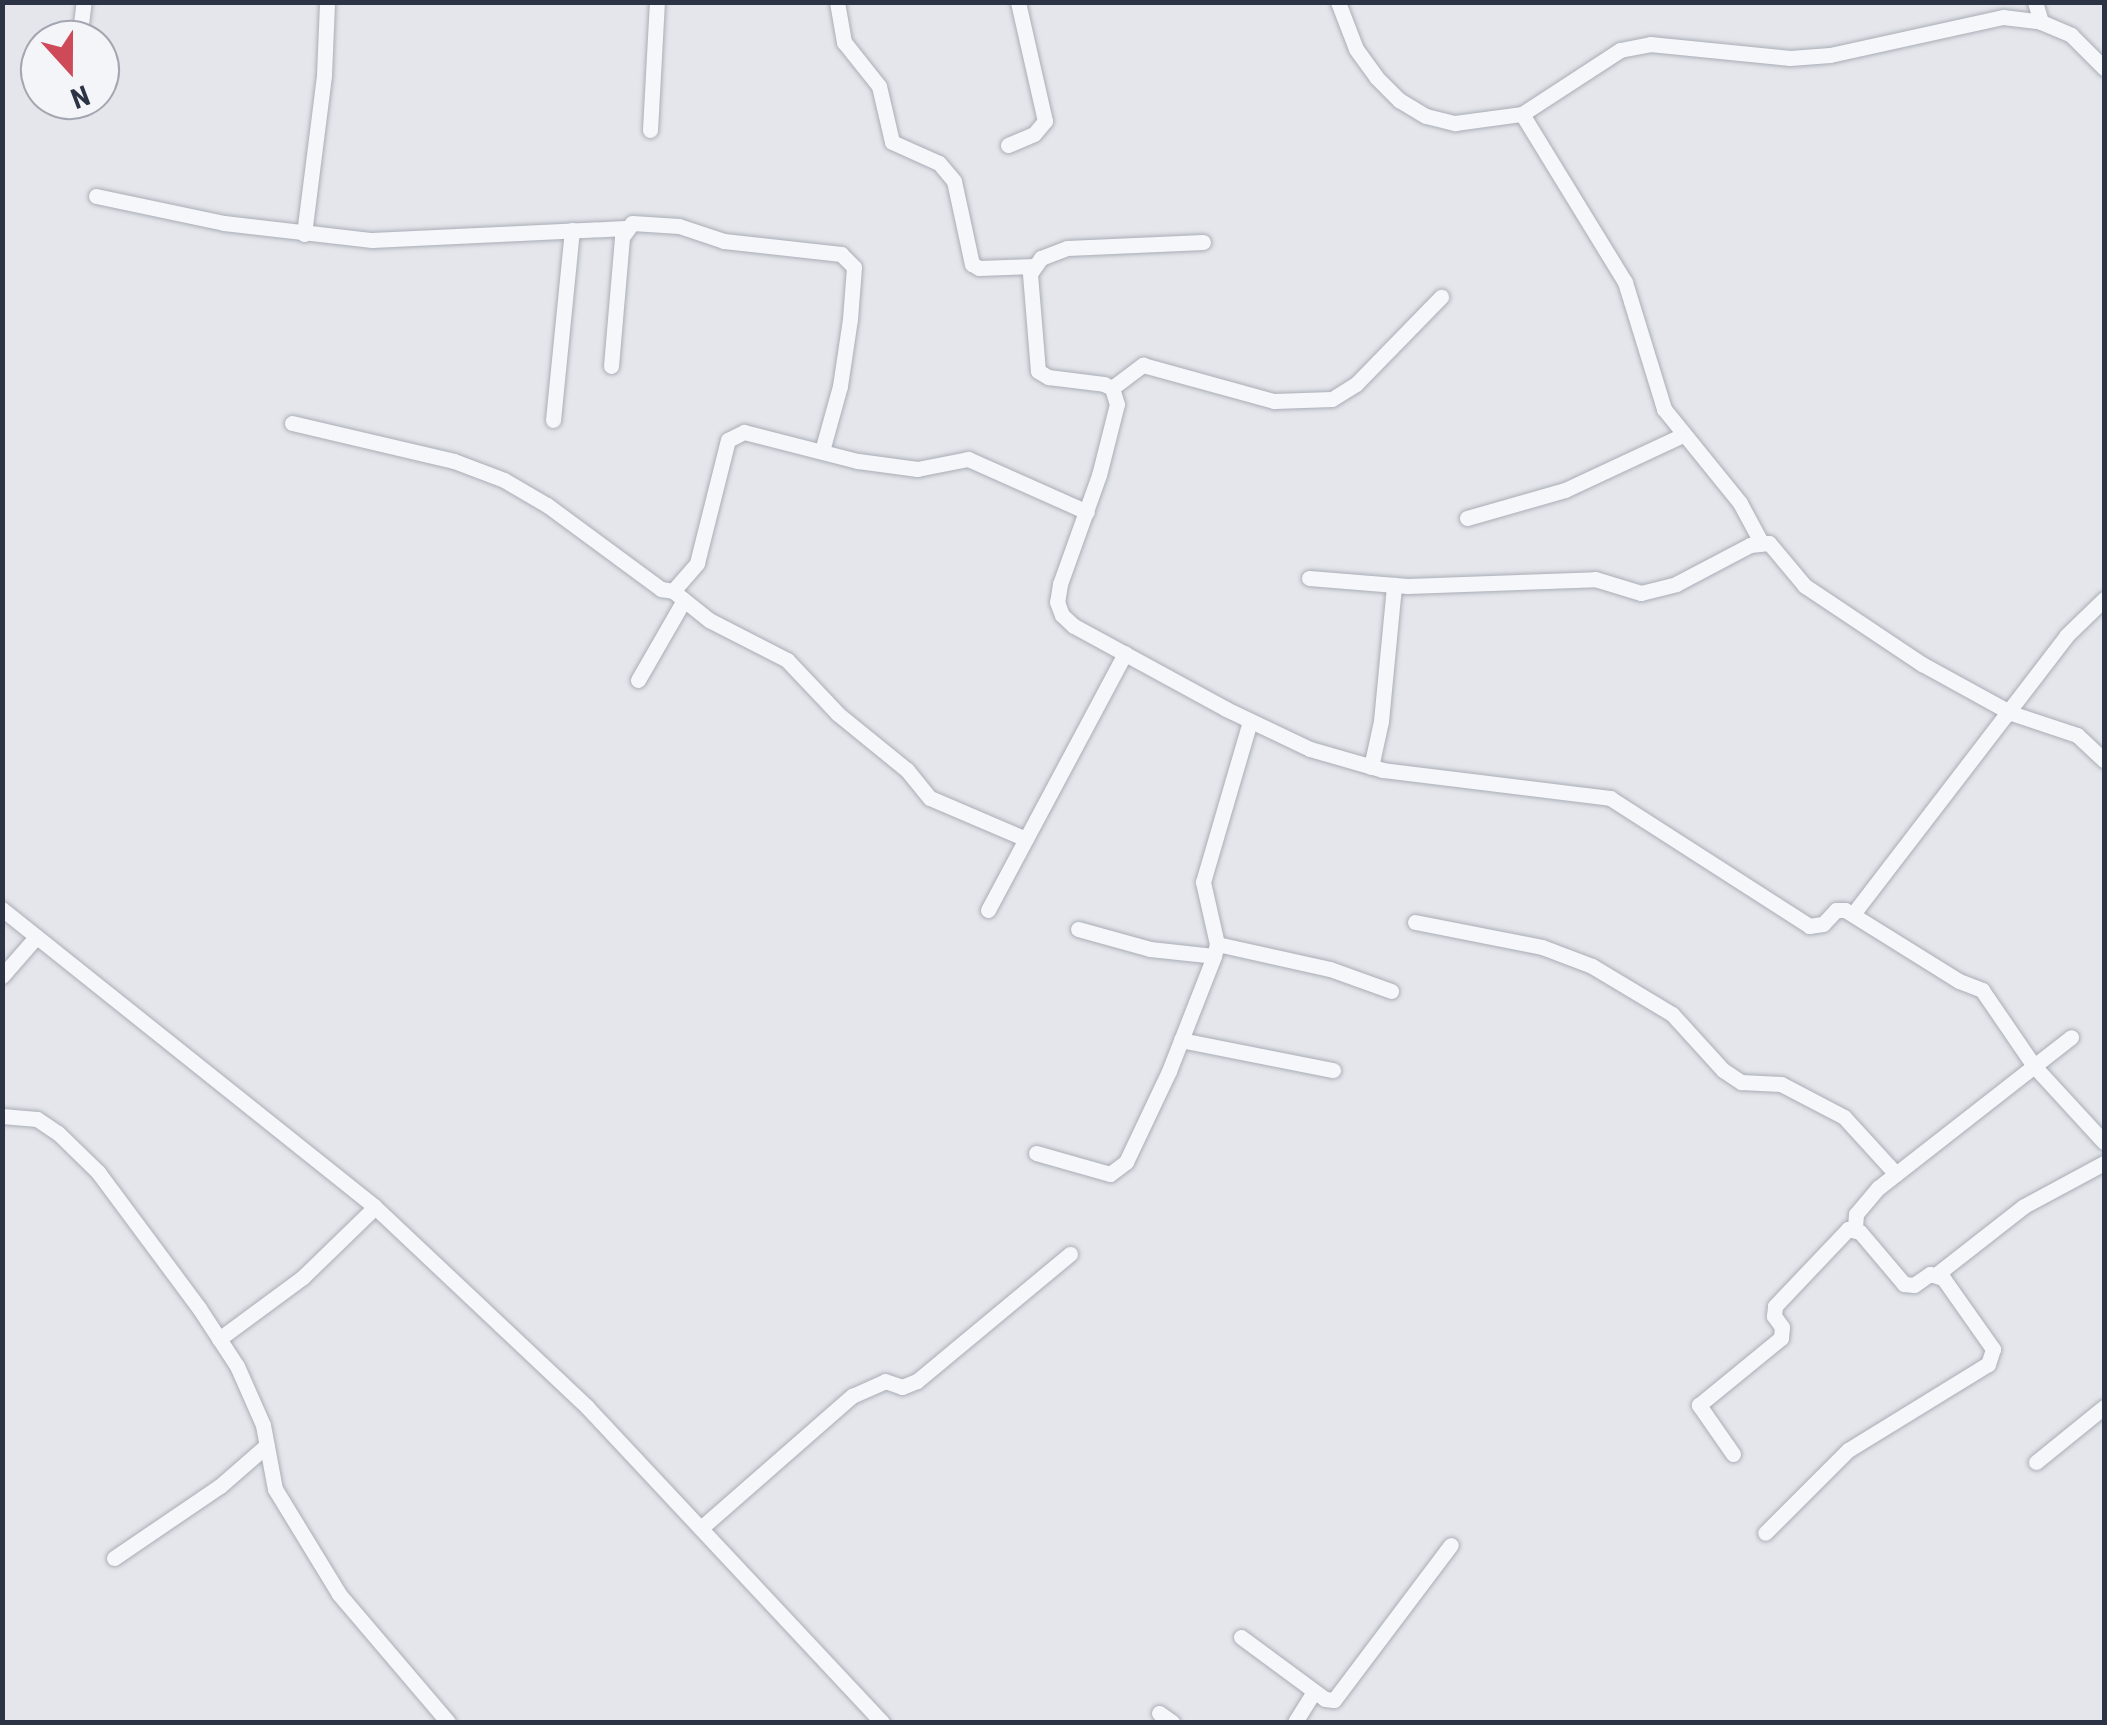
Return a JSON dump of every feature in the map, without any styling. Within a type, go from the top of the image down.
[{"type":"street","points":[[304,234],[324,74],[327,2]]},
{"type":"street","points":[[650,130],[656,2]]},
{"type":"street","points":[[837,2],[844,42],[879,86],[892,142],[939,163],[954,181],[972,264],[979,268],[1034,266],[1067,248],[1203,242]]},
{"type":"street","points":[[1008,146],[1034,134],[1044,121],[1018,2]]},
{"type":"street","points":[[1338,2],[1356,49],[1399,100],[1426,116],[1455,123],[1522,114],[1620,50],[1650,44],[1790,58],[1830,54],[2004,17],[2040,22],[2071,36],[2104,68]]},
{"type":"street","points":[[2035,2],[2040,22]]},
{"type":"street","points":[[1522,114],[1624,282],[1664,408],[1682,436],[1740,502],[1761,542],[1775,549],[1805,586],[1922,664],[2011,713],[2078,735],[2104,760]]},
{"type":"street","points":[[96,196],[304,234],[372,240],[625,228],[632,223],[679,226],[724,241],[821,249],[851,260],[850,319],[822,451]]},
{"type":"street","points":[[612,366],[625,228]]},
{"type":"street","points":[[553,420],[572,230]]},
{"type":"street","points":[[1034,266],[1030,274],[1038,371],[1048,377],[1112,388],[1144,365],[1256,398],[1305,402],[1332,399],[1356,384],[1441,297]]},
{"type":"street","points":[[1112,388],[1117,404],[1057,602],[1074,626],[1310,749],[1371,767],[1610,798],[1809,926],[1823,924],[1836,910],[1853,914],[1959,981],[1982,990],[2034,1066],[2104,1142]]},
{"type":"street","points":[[292,423],[454,461],[504,480],[709,620],[787,660],[838,714],[907,770],[930,798],[1026,839]]},
{"type":"street","points":[[638,680],[697,564],[728,440],[744,432],[918,469],[968,459],[1087,512]]},
{"type":"street","points":[[1467,518],[1565,490],[1682,436]]},
{"type":"street","points":[[1309,578],[1394,585],[1595,579],[1641,593],[1676,584],[1761,542]]},
{"type":"street","points":[[1371,767],[1381,720],[1394,585]]},
{"type":"street","points":[[1853,914],[2011,713],[2066,636],[2104,599]]},
{"type":"street","points":[[988,910],[1126,653]]},
{"type":"street","points":[[1036,1154],[1101,1173],[1118,1172],[1181,1040],[1215,950],[1203,882],[1250,721]]},
{"type":"street","points":[[2,910],[375,1207],[587,1408],[882,1722]]},
{"type":"street","points":[[1415,922],[1542,947],[1592,966],[1672,1014],[1723,1070],[1742,1082],[1781,1084],[1844,1117],[1896,1174]]},
{"type":"street","points":[[1078,929],[1150,949],[1215,950],[1330,969],[1391,991]]},
{"type":"street","points":[[2,976],[36,937]]},
{"type":"street","points":[[1733,1454],[1699,1406],[1781,1338],[1782,1327],[1774,1316],[1775,1306],[1841,1234],[1855,1228],[1863,1203],[2071,1037]]},
{"type":"street","points":[[1181,1040],[1334,1070]]},
{"type":"street","points":[[2,1116],[37,1120],[58,1133],[98,1172],[219,1338],[264,1425],[275,1489],[338,1594],[448,1722]]},
{"type":"street","points":[[1855,1228],[1910,1286],[1930,1274],[1938,1274],[2024,1206],[2104,1163]]},
{"type":"street","points":[[219,1338],[302,1277],[375,1207]]},
{"type":"street","points":[[701,1528],[852,1396],[885,1382],[902,1387],[917,1381],[1070,1254]]},
{"type":"street","points":[[1765,1534],[1848,1450],[1988,1364],[1993,1349],[1938,1274]]},
{"type":"street","points":[[2036,1462],[2104,1408]]},
{"type":"street","points":[[114,1558],[220,1486],[266,1445]]},
{"type":"street","points":[[1241,1638],[1314,1691],[1330,1700],[1338,1697],[1451,1545]]},
{"type":"street","points":[[1295,1722],[1314,1691]]}]
